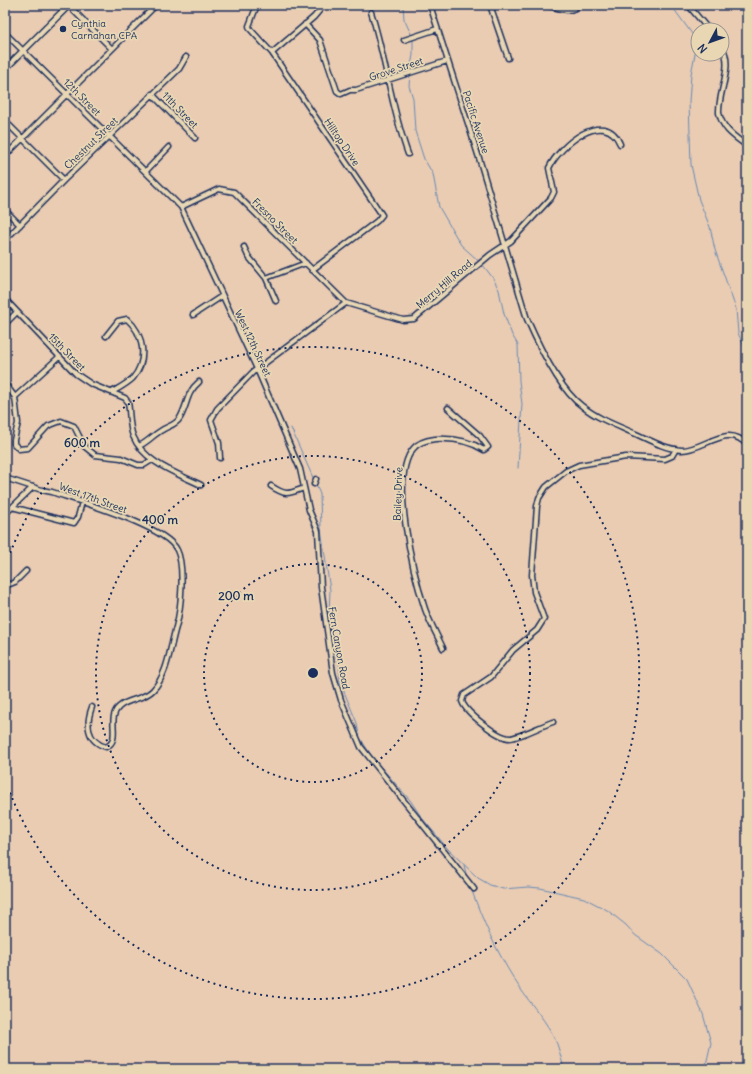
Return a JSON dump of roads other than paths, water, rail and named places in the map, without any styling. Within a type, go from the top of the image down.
[{"type":"street","points":[[5,69],[69,5],[112,49]]},
{"type":"street","points":[[5,156],[156,5]]},
{"type":"street","name":"Hilltop Drive","points":[[258,5],[249,26],[250,29],[272,53],[382,214],[377,221],[312,270]]},
{"type":"street","points":[[272,53],[324,5]]},
{"type":"street","name":"Pacific Avenue","points":[[430,5],[502,232],[504,245],[527,319],[536,340],[572,397],[590,412],[656,443],[676,449]]},
{"type":"street","points":[[490,5],[508,58]]},
{"type":"street","points":[[546,5],[568,10],[575,9],[578,5]]},
{"type":"street","points":[[688,5],[702,22]]},
{"type":"street","points":[[371,12],[382,48],[398,127],[408,154]]},
{"type":"street","name":"Grove Street","points":[[305,24],[320,40],[337,91],[341,94],[350,90],[356,90],[388,81],[447,61]]},
{"type":"street","points":[[404,40],[437,29]]},
{"type":"street","name":"12th Street","points":[[5,33],[24,50],[181,207]]},
{"type":"street","name":"Chestnut Street","points":[[5,240],[64,180],[179,69],[186,57]]},
{"type":"street","points":[[727,62],[718,114],[728,132],[747,146]]},
{"type":"street","name":"11th Street","points":[[152,94],[195,138]]},
{"type":"street","points":[[5,121],[64,180]]},
{"type":"street","name":"Merry Hill Road","points":[[346,303],[403,320],[414,319],[480,264],[502,249],[504,245],[511,241],[551,198],[554,192],[549,168],[570,142],[581,134],[601,128],[612,132],[620,144]]},
{"type":"street","points":[[146,171],[169,148]]},
{"type":"street","name":"Fresno Street","points":[[181,207],[214,190],[230,190],[240,197],[346,303]]},
{"type":"street","name":"West 12th Street","points":[[181,207],[257,369],[294,453],[304,488]]},
{"type":"street","points":[[5,210],[20,225]]},
{"type":"street","points":[[244,247],[248,256],[266,278],[276,301]]},
{"type":"street","points":[[266,278],[306,263]]},
{"type":"street","points":[[193,315],[222,296]]},
{"type":"street","name":"15th Street","points":[[5,299],[59,357],[82,379],[122,396],[128,402],[131,429],[139,446],[152,460],[201,485]]},
{"type":"street","points":[[220,458],[219,443],[211,422],[212,416],[228,396],[257,369],[346,303]]},
{"type":"street","points":[[5,324],[17,312]]},
{"type":"street","points":[[106,336],[118,321],[127,319],[136,328],[142,343],[142,358],[137,371],[129,382],[112,392]]},
{"type":"street","points":[[15,397],[59,357]]},
{"type":"street","points":[[139,446],[149,441],[161,430],[176,423],[182,414],[191,389],[199,382]]},
{"type":"street","points":[[5,384],[15,397],[18,423],[14,440],[16,447],[19,449],[28,448],[48,426],[61,421],[74,426],[84,446],[95,455],[121,458],[138,466],[144,465],[152,460]]},
{"type":"street","name":"Bailey Drive","points":[[443,648],[425,609],[407,539],[404,504],[406,463],[413,449],[418,444],[438,439],[471,443],[484,450],[488,447],[480,436],[448,408]]},
{"type":"street","points":[[553,722],[513,738],[504,737],[468,711],[462,701],[464,695],[491,677],[513,650],[537,630],[544,619],[534,592],[532,575],[539,498],[546,487],[574,467],[626,457],[665,459],[672,456],[676,449],[690,449],[722,436],[738,438],[747,445]]},
{"type":"street","name":"West 17th Street","points":[[5,478],[52,492],[141,523],[158,532],[177,550],[180,565],[180,614],[170,651],[158,683],[148,694],[125,702],[118,707],[114,714],[113,721],[114,739],[112,743],[106,747],[100,744],[89,730],[87,721],[92,707]]},
{"type":"street","points":[[314,484],[316,479]]},
{"type":"street","points":[[271,486],[283,494],[289,494],[304,488]]},
{"type":"street","points":[[5,514],[33,487]]},
{"type":"street","name":"Fern Canyon Road","points":[[304,488],[309,510],[318,531],[321,587],[333,673],[341,700],[361,747],[474,889]]},
{"type":"street","points":[[12,507],[74,523],[78,518],[82,502]]},
{"type":"street","points":[[5,586],[12,585],[26,571]]},
{"type":"waterway","points":[[403,5],[404,19],[412,36]]},
{"type":"waterway","points":[[671,5],[695,38],[695,54],[691,74],[689,102],[691,165],[699,200],[710,227],[715,250],[736,309],[738,333],[747,353]]},
{"type":"waterway","points":[[410,71],[413,55],[413,39]]},
{"type":"waterway","points":[[410,74],[409,86],[413,98],[415,131],[424,159],[433,174],[439,207],[461,245],[480,262]]},
{"type":"waterway","points":[[482,264],[493,278],[499,290],[504,314],[512,335],[518,345],[519,381],[522,404],[518,468]]},
{"type":"waterway","points":[[291,428],[314,480]]},
{"type":"waterway","points":[[316,485],[320,494],[321,529],[330,590],[329,614],[335,654],[339,663],[340,682],[357,723],[359,736],[372,757],[410,800],[422,818],[448,849],[478,878],[490,885],[503,889],[528,887],[540,888],[584,898],[607,910],[626,925],[635,935],[662,954],[687,979],[703,1014],[711,1043],[705,1069]]},
{"type":"waterway","points":[[464,865],[467,878]]},
{"type":"waterway","points":[[471,888],[495,946],[507,968],[554,1037],[564,1069]]},
{"type":"place","name":"Cynthia Carnahan CPA","points":[[63,29]]}]
